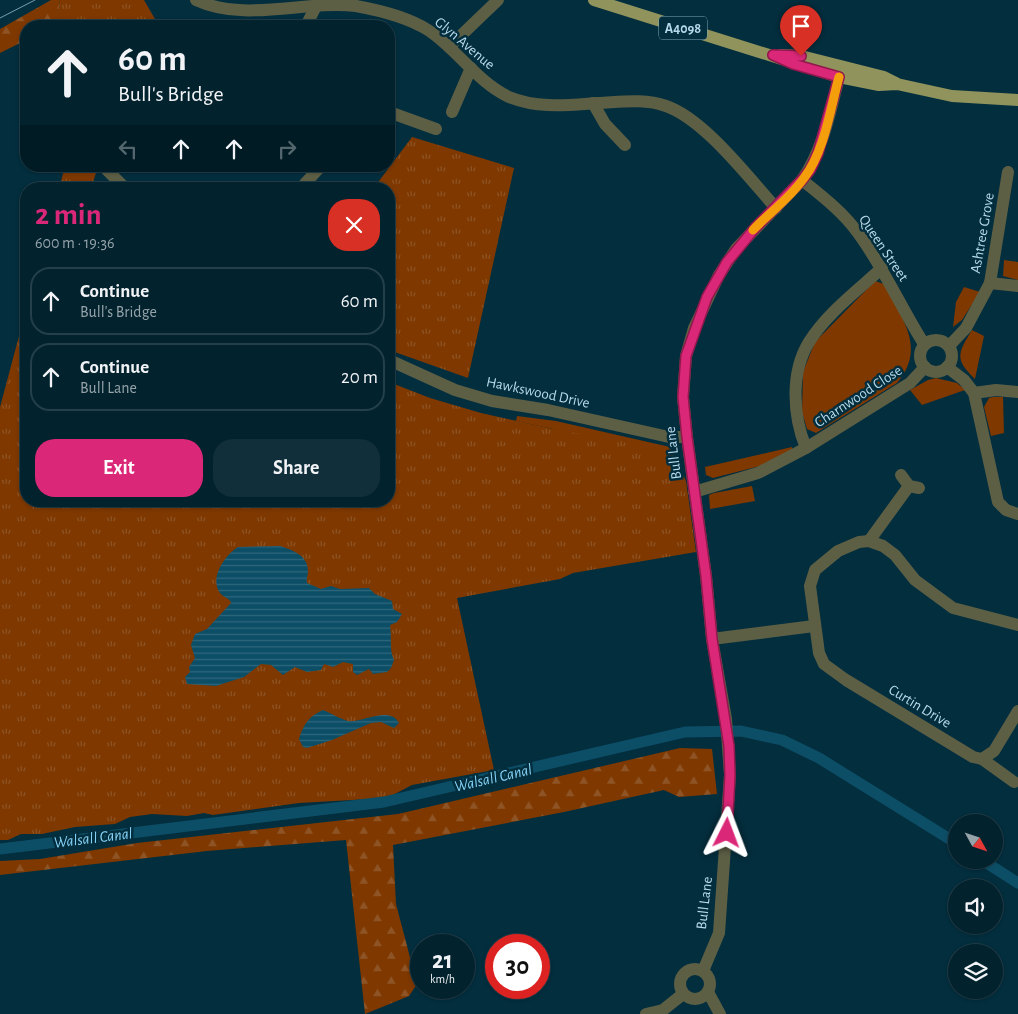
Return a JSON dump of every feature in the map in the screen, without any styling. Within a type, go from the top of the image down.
[{"type":"main road","name":"A4098","points":[[594,0],[839,77],[879,85],[897,84],[952,96],[1017,100]]},
{"type":"main road","name":"A4098","points":[[773,55],[801,56],[884,77],[897,84]]},
{"type":"street","name":"Glyn Avenue","points":[[196,0],[207,5],[236,10],[345,4],[386,13],[427,29],[492,87],[529,105],[644,101],[665,105],[686,115],[720,147],[776,208]]},
{"type":"street","points":[[449,47],[498,0]]},
{"type":"street","points":[[309,20],[316,6]]},
{"type":"street","points":[[818,60],[823,67],[838,71],[839,77],[854,69]]},
{"type":"street","points":[[452,112],[471,68]]},
{"type":"street","name":"Bull Lane","points":[[703,971],[719,933],[730,784],[729,746],[712,639],[706,576],[687,437],[683,397],[686,356],[694,328],[712,287],[736,249],[802,180],[818,153],[839,77]]},
{"type":"street","points":[[593,103],[605,124],[625,145]]},
{"type":"street","points":[[395,114],[436,129]]},
{"type":"street","points":[[109,172],[118,182]]},
{"type":"street","points":[[305,182],[313,172]]},
{"type":"street","name":"Ashtree Grove","points":[[948,346],[966,328],[990,284],[1008,172]]},
{"type":"street","name":"Queen Street","points":[[802,180],[857,231],[882,268],[924,344],[920,354],[925,367]]},
{"type":"street","name":"Charnwood Close","points":[[806,448],[798,429],[795,397],[799,369],[809,342],[841,306],[882,268]]},
{"type":"street","points":[[990,284],[1018,286]]},
{"type":"street","points":[[924,344],[929,341],[939,340],[948,346],[952,356],[947,367],[936,372],[925,367]]},
{"type":"street","name":"Hawkswood Drive","points":[[395,363],[456,390],[492,401],[548,410],[669,437],[687,437]]},
{"type":"street","name":"Charnwood Close","points":[[694,492],[758,474],[806,448],[910,383],[925,367]]},
{"type":"street","points":[[947,367],[964,380],[974,393],[998,502],[1006,510],[1018,514]]},
{"type":"street","points":[[974,393],[996,390],[1018,392]]},
{"type":"street","points":[[901,475],[914,487],[868,541],[884,546],[895,555],[915,580],[953,608],[1018,625]]},
{"type":"street","name":"Curtin Drive","points":[[868,541],[859,542],[838,551],[815,570],[810,586],[814,626],[819,653],[824,664],[846,680],[973,757],[982,760],[1014,782]]},
{"type":"street","points":[[712,639],[814,626]]},
{"type":"street","points":[[982,760],[994,751],[1018,711]]},
{"type":"street","points":[[682,994],[680,984],[684,974],[693,969],[703,971],[710,978],[708,992],[720,1014]]},
{"type":"street","points":[[682,994],[696,1000],[701,999],[708,992]]},
{"type":"street","points":[[646,1014],[664,1010],[682,994]]},
{"type":"green space","points":[[51,0],[59,0],[60,5],[56,20],[20,20],[20,43],[0,53],[0,29]]},
{"type":"green space","points":[[59,0],[144,0],[156,20],[56,20],[60,5]]},
{"type":"green space","points":[[412,137],[514,168],[468,378],[395,352],[395,182],[378,182],[386,172],[395,172],[395,160]]},
{"type":"green space","points":[[63,172],[96,172],[93,182],[61,182]]},
{"type":"green space","points":[[1004,260],[1018,262],[1018,280],[1003,276]]},
{"type":"green space","points":[[875,281],[884,284],[909,334],[910,358],[906,370],[897,383],[816,433],[807,429],[802,412],[803,372],[815,342]]},
{"type":"green space","points":[[964,287],[980,292],[962,320],[953,327],[956,302]]},
{"type":"green space","points":[[972,330],[984,336],[975,379],[964,366],[960,356],[961,350]]},
{"type":"green space","points":[[20,332],[20,507],[395,507],[395,384],[430,398],[481,413],[553,429],[622,441],[686,481],[696,552],[573,573],[560,579],[457,598],[494,770],[412,785],[387,798],[299,803],[213,815],[204,813],[187,816],[152,814],[130,817],[115,824],[75,827],[42,834],[21,834],[8,840],[0,840],[0,407]]},
{"type":"green space","points":[[936,378],[957,383],[965,390],[922,405],[910,390],[928,380]]},
{"type":"green space","points":[[1003,397],[1004,433],[991,436],[984,407],[989,398]]},
{"type":"green space","points":[[517,416],[556,421],[670,447],[686,481],[670,471],[553,429],[516,421]]},
{"type":"green space","points":[[792,447],[792,451],[764,465],[713,478],[706,475],[705,467]]},
{"type":"green space","points":[[752,486],[755,501],[710,509],[709,495]]},
{"type":"green space","points":[[680,748],[712,749],[717,794],[679,797],[664,790],[564,812],[393,845],[396,904],[410,957],[410,994],[365,1014],[346,840],[207,851],[0,875],[0,861],[40,859],[137,843],[398,814]]},
{"type":"water","points":[[280,546],[298,554],[305,561],[308,571],[307,583],[321,589],[331,586],[340,589],[369,588],[375,594],[392,601],[393,609],[402,614],[397,622],[390,625],[394,660],[391,668],[387,672],[373,674],[369,669],[357,675],[353,672],[353,664],[343,662],[333,667],[324,664],[321,670],[307,672],[295,667],[283,675],[271,665],[261,664],[244,677],[216,686],[187,684],[185,677],[190,672],[189,667],[195,658],[191,645],[195,634],[207,629],[231,603],[220,593],[216,581],[220,567],[228,555],[238,547]]},
{"type":"water","points":[[323,710],[348,721],[389,715],[399,723],[394,728],[381,722],[371,723],[332,740],[307,748],[303,747],[299,739],[302,729],[310,718]]},
{"type":"waterway","name":"Walsall Canal","points":[[0,849],[384,802],[685,732],[741,731],[782,740],[819,758],[948,838]]},
{"type":"waterway","name":"Walsall Canal","points":[[996,869],[1018,883]]},
{"type":"tram line","points":[[0,18],[35,0]]},
{"type":"slow traffic","points":[[753,230],[810,170],[818,153],[839,77]]},
{"type":"route","points":[[727,833],[730,775],[729,746],[712,639],[706,576],[687,437],[683,397],[686,356],[694,328],[718,275],[736,249],[802,180],[810,170],[818,153],[839,77],[793,64],[773,55],[801,56]]}]
